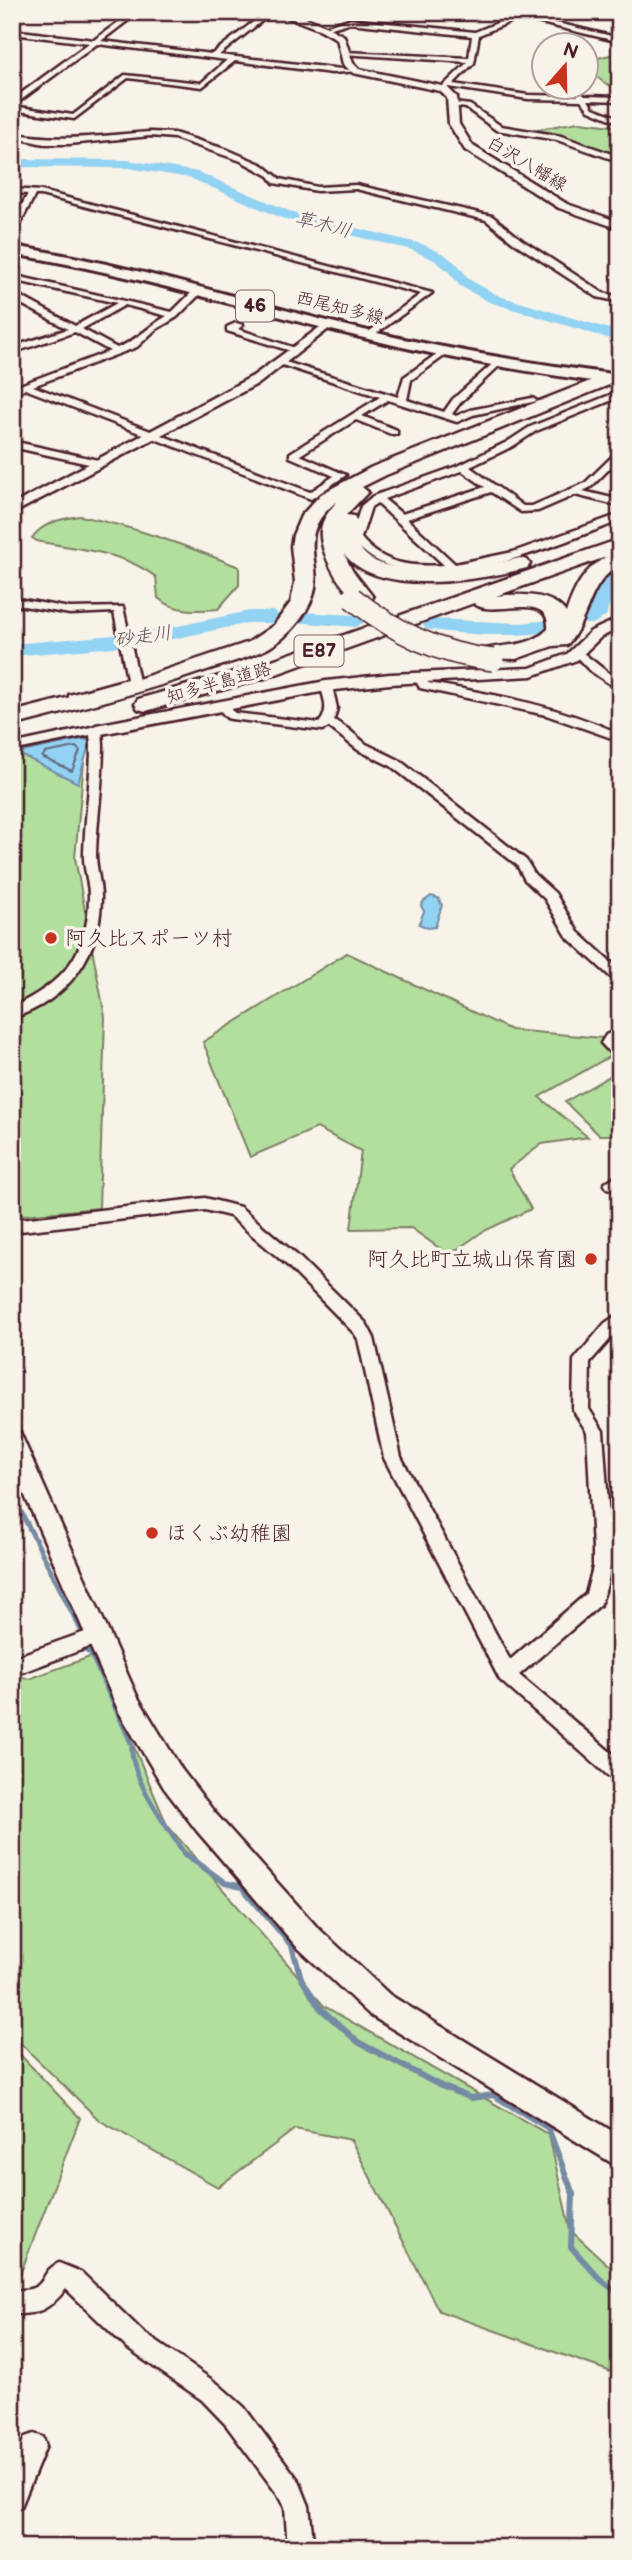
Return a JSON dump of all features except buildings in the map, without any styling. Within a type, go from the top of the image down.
[{"type":"highway","points":[[563,372],[588,383],[583,390]]},
{"type":"highway","points":[[13,716],[134,688],[229,657],[270,637],[296,612],[304,593],[301,546],[307,524],[323,502],[337,491],[436,447],[614,380]]},
{"type":"highway","points":[[614,380],[595,395],[364,495],[348,516],[346,542],[359,558],[379,568],[403,575],[446,576],[514,566],[620,530]]},
{"type":"highway","points":[[352,485],[323,515],[318,539],[327,566],[398,631],[427,646],[462,657],[527,656],[559,642],[575,622],[582,597],[594,575],[620,557]]},
{"type":"highway","points":[[358,597],[334,559],[330,536],[341,508],[358,492],[380,489]]},
{"type":"highway","name":"知多半島道路","points":[[13,716],[136,698],[231,671],[620,536]]},
{"type":"highway","name":"知多半島道路","points":[[12,735],[141,705],[260,672],[620,545]]},
{"type":"highway","points":[[260,672],[277,673],[424,621],[491,602],[511,600],[538,603],[551,609],[559,617],[558,630],[541,645],[490,657]]},
{"type":"main road","points":[[278,12],[324,28],[341,38],[348,64],[356,71],[445,87]]},
{"type":"main road","name":"白沢八幡線","points":[[445,87],[452,96],[457,132],[479,156],[563,206],[620,226]]},
{"type":"main road","name":"西尾知多線","points":[[12,250],[90,263],[327,325],[444,352],[614,380]]},
{"type":"street","points":[[12,106],[136,12]]},
{"type":"street","points":[[214,56],[270,12]]},
{"type":"street","points":[[505,12],[620,40]]},
{"type":"street","points":[[324,28],[349,21],[475,34],[517,17]]},
{"type":"street","points":[[12,32],[332,71],[356,71]]},
{"type":"street","points":[[445,87],[464,72],[471,60],[475,34]]},
{"type":"street","points":[[345,54],[471,60]]},
{"type":"street","points":[[12,106],[74,117],[127,76],[202,85],[233,59]]},
{"type":"street","points":[[445,87],[530,97]]},
{"type":"street","points":[[600,99],[620,99]]},
{"type":"street","points":[[585,102],[591,109],[620,121]]},
{"type":"street","points":[[454,105],[468,106],[499,128],[558,138],[620,160]]},
{"type":"street","points":[[12,135],[57,143],[169,135],[252,163],[272,173],[277,181],[288,185],[317,189],[356,187],[489,218],[519,242],[600,295],[620,300]]},
{"type":"street","points":[[12,191],[33,192],[428,293],[370,335]]},
{"type":"street","points":[[12,231],[33,192]]},
{"type":"street","points":[[12,277],[174,315]]},
{"type":"street","points":[[15,298],[42,282]]},
{"type":"street","points":[[12,391],[134,345],[152,328],[174,315],[199,290]]},
{"type":"street","points":[[15,298],[116,351]]},
{"type":"street","points":[[13,350],[76,329],[125,302]]},
{"type":"street","points":[[239,325],[230,329],[297,350]]},
{"type":"street","points":[[12,510],[257,379],[327,325]]},
{"type":"street","points":[[402,401],[407,379],[444,352]]},
{"type":"street","points":[[282,362],[457,419],[470,413],[532,401]]},
{"type":"street","points":[[447,415],[456,401],[498,362]]},
{"type":"street","points":[[24,386],[311,496],[341,475],[292,455],[388,396]]},
{"type":"street","points":[[620,394],[533,429],[510,444],[463,467],[380,489],[366,506],[356,538],[363,549],[374,558],[396,567],[418,570],[453,568],[516,555],[620,517]]},
{"type":"street","points":[[356,417],[394,432]]},
{"type":"street","points":[[12,444],[98,464]]},
{"type":"street","points":[[463,467],[521,509],[534,509],[588,485],[620,452]]},
{"type":"street","points":[[400,517],[492,488]]},
{"type":"street","points":[[380,489],[400,517],[453,568]]},
{"type":"street","points":[[576,492],[620,503]]},
{"type":"street","points":[[12,601],[70,611],[119,609],[132,681],[13,716]]},
{"type":"street","points":[[12,748],[247,699],[326,686],[532,672],[562,662],[578,652],[596,634],[620,622]]},
{"type":"street","points":[[578,652],[593,668],[620,688]]},
{"type":"street","points":[[420,678],[424,686],[513,704],[596,726],[620,738]]},
{"type":"street","points":[[222,706],[231,716],[322,727],[328,722],[332,708],[326,686]]},
{"type":"street","points":[[328,722],[362,747],[398,765],[511,853],[550,896],[573,935],[620,978]]},
{"type":"street","points":[[12,1013],[59,987],[90,946],[94,927],[95,894],[89,856],[98,751],[96,730]]},
{"type":"street","points":[[620,1033],[608,1043],[620,1054]]},
{"type":"street","points":[[12,1226],[205,1204],[235,1211],[283,1252],[360,1328],[366,1338],[393,1458],[513,1684],[620,1773]]},
{"type":"street","points":[[507,1674],[594,1599],[602,1567],[602,1549],[595,1430],[581,1410],[582,1360],[598,1347],[612,1324],[620,1319]]},
{"type":"street","points":[[12,1439],[128,1704],[173,1779],[306,1936],[380,2005],[620,2153]]},
{"type":"street","points":[[12,1667],[99,1635]]},
{"type":"street","points":[[12,2302],[32,2304],[45,2299],[58,2276],[73,2280],[136,2341],[210,2392],[236,2416],[290,2490],[297,2506],[301,2548]]},
{"type":"street","points":[[12,2498],[34,2446]]},
{"type":"green space","points":[[620,56],[620,89],[600,79],[600,57]]},
{"type":"green space","points":[[580,122],[620,127],[620,155],[549,132],[528,130],[541,129]]},
{"type":"green space","points":[[80,516],[161,538],[239,567],[239,585],[218,609],[179,608],[158,598],[156,577],[128,561],[32,538],[47,525]]},
{"type":"green space","name":"阿久比スポーツ村","points":[[86,740],[75,858],[105,1017],[99,1208],[12,1216],[12,752]]},
{"type":"green space","points":[[347,953],[511,1030],[614,1039],[620,1036],[620,1057],[614,1054],[539,1097],[588,1137],[542,1144],[509,1169],[531,1209],[482,1232],[449,1255],[411,1228],[351,1229],[361,1151],[317,1128],[250,1157],[203,1042]]},
{"type":"green space","points":[[620,1070],[620,1135],[599,1135],[565,1102]]},
{"type":"green space","points":[[95,1655],[167,1825],[324,2006],[549,2135],[570,2230],[620,2276],[620,2375],[439,2311],[351,2140],[295,2129],[218,2187],[99,2120],[12,2035],[12,1673],[29,1679]]},
{"type":"green space","points":[[12,2046],[80,2118],[21,2272],[12,2272]]},
{"type":"water","points":[[83,739],[90,741],[78,783],[17,753]]},
{"type":"water","points":[[431,896],[438,898],[442,905],[435,927],[428,928],[419,924],[424,911],[421,906]]},
{"type":"waterway","points":[[546,24],[619,42]]},
{"type":"waterway","name":"草木川","points":[[12,163],[128,164],[193,175],[289,216],[417,247],[439,257],[453,268],[465,283],[494,299],[620,337]]},
{"type":"waterway","name":"砂走川","points":[[586,620],[596,616],[606,585],[620,569]]},
{"type":"waterway","name":"砂走川","points":[[12,650],[149,638],[249,617],[273,617]]},
{"type":"waterway","name":"砂走川","points":[[301,618],[356,621]]},
{"type":"waterway","name":"砂走川","points":[[433,625],[520,629],[550,626]]},
{"type":"waterway","points":[[12,1494],[82,1632]]},
{"type":"waterway","points":[[78,1651],[85,1650],[91,1654],[132,1745],[133,1758],[143,1787],[185,1855]]},
{"type":"waterway","points":[[12,1676],[61,1658]]},
{"type":"waterway","points":[[184,1853],[225,1883],[242,1887],[292,1946],[301,1978],[320,2008],[358,2042],[441,2086],[471,2098],[493,2095],[548,2128],[573,2194],[571,2247],[599,2278],[620,2295]]},
{"type":"place","name":"阿久比スポーツ村","points":[[51,938]]},
{"type":"place","name":"阿久比町立城山保育園","points":[[591,1259]]},
{"type":"place","name":"ほくぶ幼稚園","points":[[152,1533]]}]
